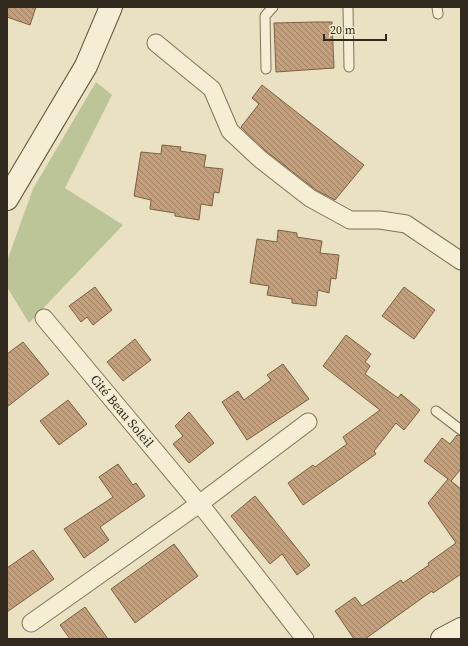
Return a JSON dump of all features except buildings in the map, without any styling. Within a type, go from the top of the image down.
[{"type":"street","points":[[7,199],[86,66],[111,7]]},
{"type":"street","points":[[156,42],[212,89],[230,131],[260,159],[310,198],[350,220],[380,220],[406,224],[461,261]]},
{"type":"street","name":"Cité Beau Soleil","points":[[44,318],[199,504],[306,639]]},
{"type":"street","points":[[31,623],[199,504],[308,422]]},
{"type":"street","points":[[442,639],[461,629]]},
{"type":"lane","points":[[266,69],[265,16],[273,7]]},
{"type":"lane","points":[[348,7],[349,67]]},
{"type":"lane","points":[[436,411],[461,430]]},
{"type":"green space","points":[[96,82],[112,95],[65,188],[123,225],[29,323],[7,287],[7,261],[33,189]]}]
